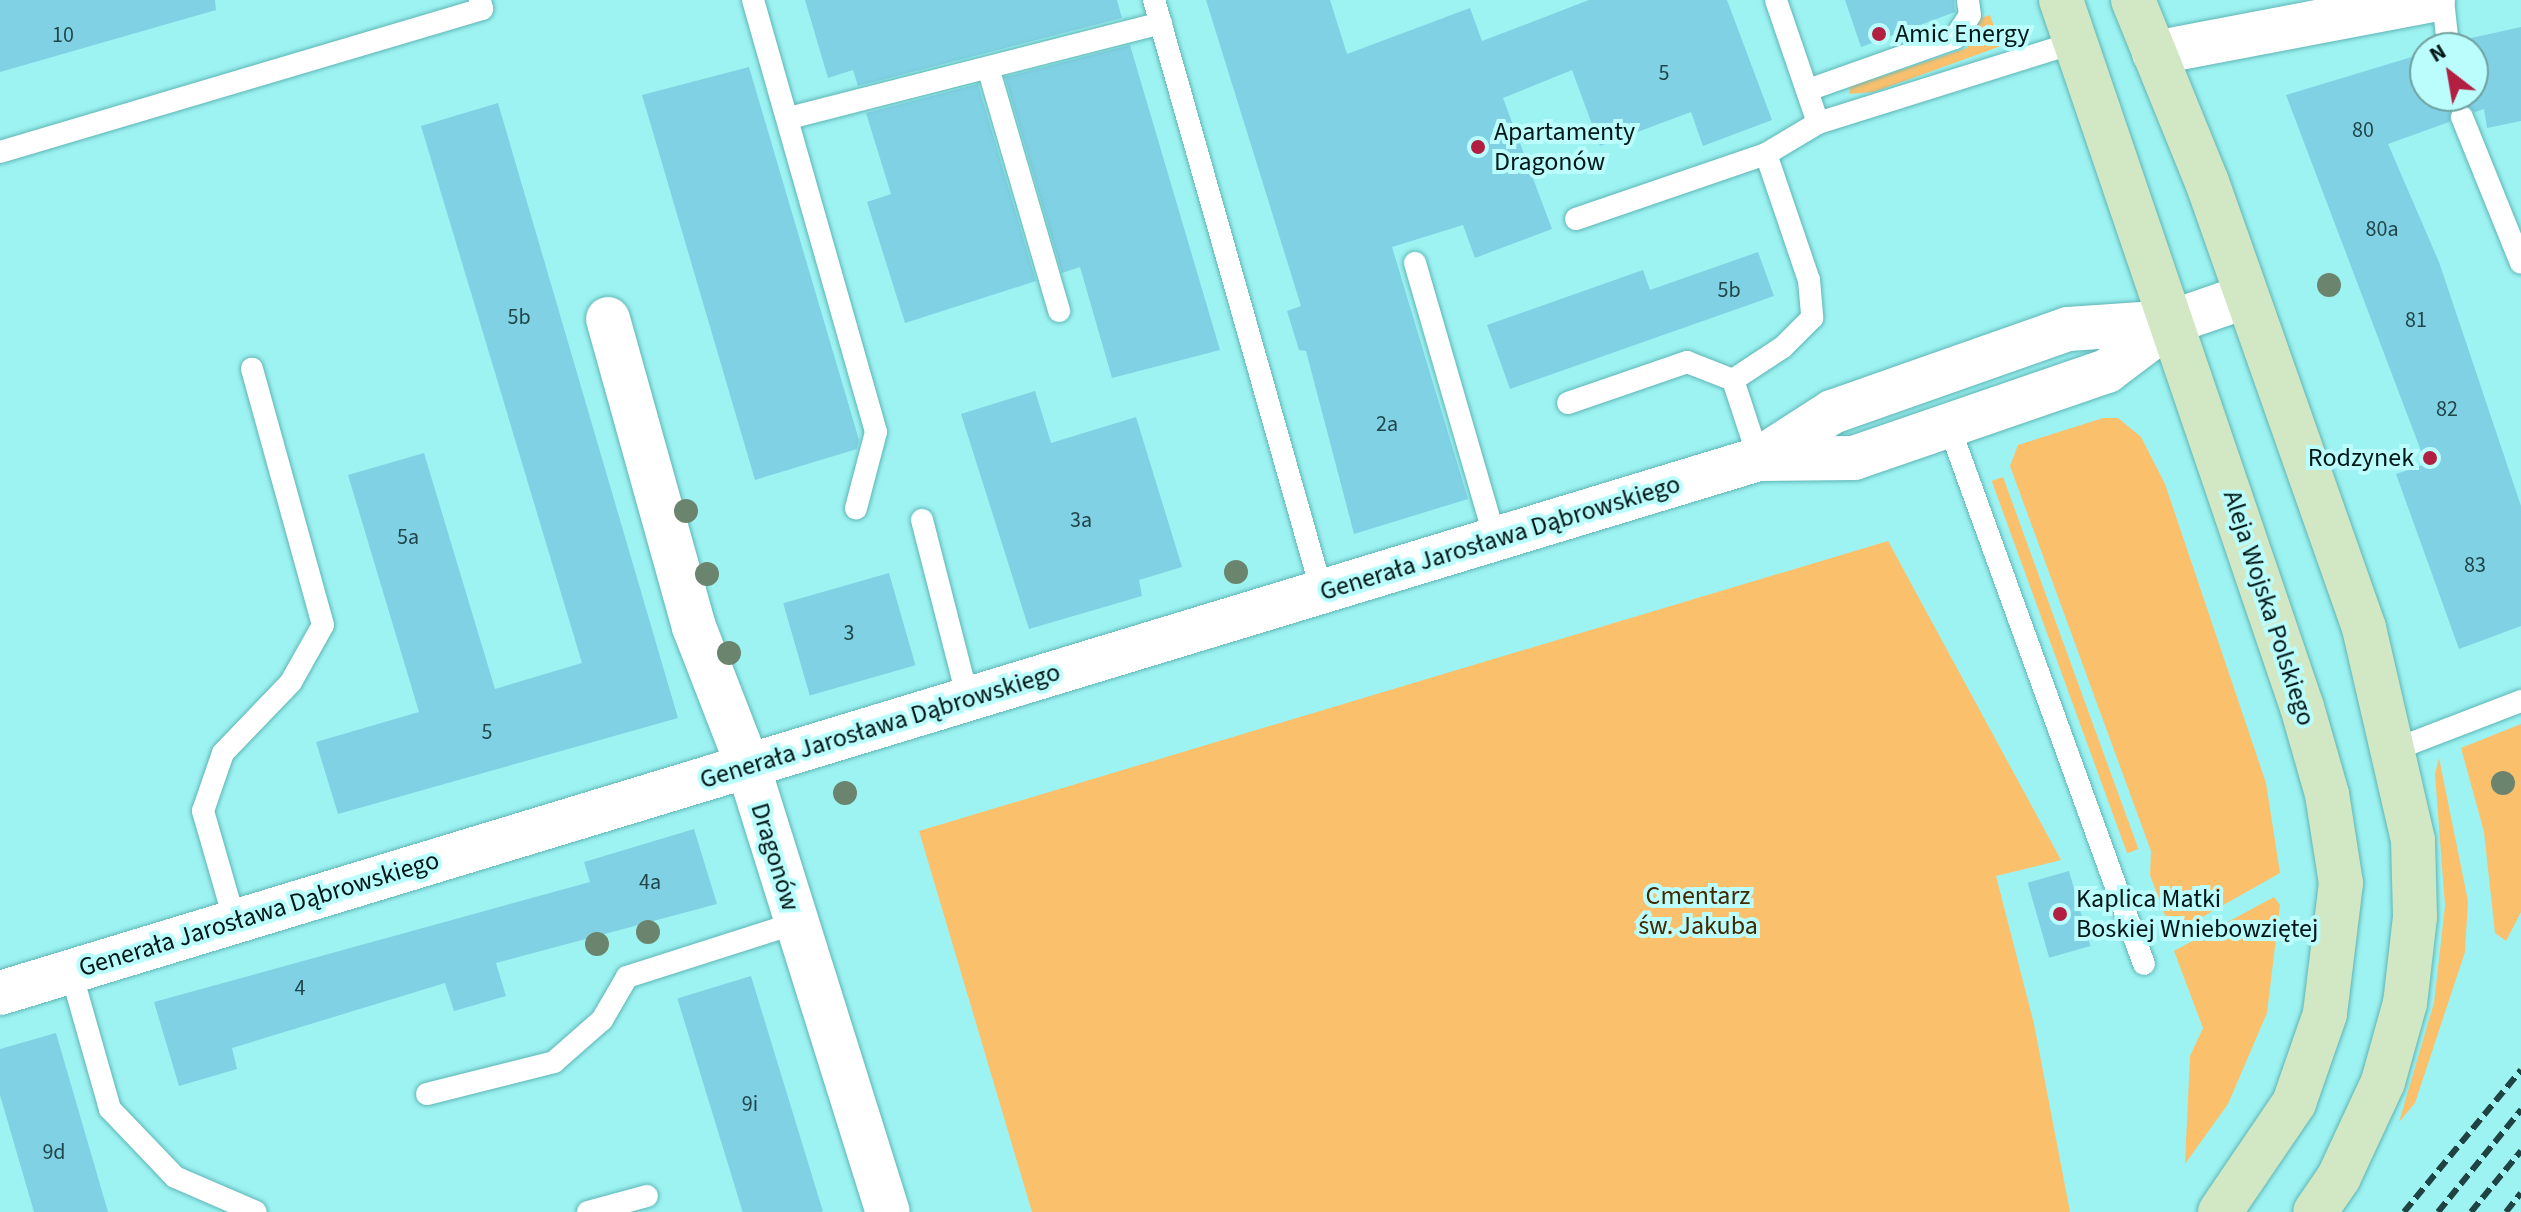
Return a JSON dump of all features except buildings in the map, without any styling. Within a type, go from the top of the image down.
[{"type":"main road","name":"Aleja Wojska Polskiego","points":[[2061,0],[2302,707],[2327,794],[2341,883],[2325,1014],[2294,1103],[2220,1212]]},
{"type":"main road","points":[[2133,0],[2247,296],[2364,628],[2396,749],[2413,840],[2415,917],[2405,1003],[2383,1082],[2339,1177],[2315,1212]]},
{"type":"street","points":[[2154,53],[2433,0]]},
{"type":"street","name":"Generała Jarosława Dąbrowskiego","points":[[0,993],[1759,459],[1832,412],[2068,329],[2172,322],[2247,296]]},
{"type":"street","name":"Dragonów","points":[[608,319],[694,627],[748,766],[888,1212]]},
{"type":"street","name":"Generała Jarosława Dąbrowskiego","points":[[1759,459],[1854,458],[2107,371],[2172,322]]},
{"type":"lane","points":[[0,152],[482,9],[480,0]]},
{"type":"lane","points":[[753,0],[876,432],[856,508]]},
{"type":"lane","points":[[1154,0],[1322,592]]},
{"type":"lane","points":[[1776,0],[1818,123]]},
{"type":"lane","points":[[1808,90],[1955,38],[1970,15],[1968,0]]},
{"type":"lane","points":[[2443,0],[2447,32]]},
{"type":"lane","points":[[789,118],[989,71],[1161,23]]},
{"type":"lane","points":[[1576,219],[1766,154],[1818,123],[2076,42]]},
{"type":"lane","points":[[989,71],[1059,311]]},
{"type":"lane","points":[[2462,117],[2521,263]]},
{"type":"lane","points":[[1733,380],[1783,347],[1812,318],[1809,280],[1766,154]]},
{"type":"lane","points":[[1415,263],[1495,539]]},
{"type":"lane","points":[[1568,403],[1687,362],[1733,380]]},
{"type":"lane","points":[[235,922],[203,811],[223,753],[291,682],[323,625],[252,369]]},
{"type":"lane","points":[[1733,380],[1759,459]]},
{"type":"lane","points":[[1949,426],[2144,964]]},
{"type":"lane","points":[[922,520],[968,699]]},
{"type":"lane","points":[[2396,749],[2521,701]]},
{"type":"lane","points":[[427,1094],[554,1062],[602,1020],[627,977],[796,923]]},
{"type":"lane","points":[[71,972],[110,1109],[175,1177],[256,1212]]},
{"type":"lane","points":[[588,1212],[647,1196]]},
{"type":"green space","points":[[1990,15],[2001,46],[1874,92],[1849,94],[1850,87],[1967,48],[1981,18]]},
{"type":"green space","points":[[2103,418],[2118,418],[2141,437],[2165,484],[2266,783],[2280,873],[2172,934],[2150,875],[2151,851],[2010,466],[2018,445]]},
{"type":"green space","points":[[2003,477],[2138,849],[2127,853],[1992,481]]},
{"type":"green space","name":"Cmentarz św. Jakuba","points":[[1888,541],[2061,860],[1996,876],[2034,1024],[2070,1212],[1032,1212],[919,831]]},
{"type":"green space","points":[[2521,724],[2521,912],[2506,941],[2495,933],[2484,832],[2461,748]]},
{"type":"green space","points":[[2439,758],[2468,901],[2465,952],[2415,1103],[2399,1122],[2434,1003],[2445,906],[2435,774]]},
{"type":"green space","points":[[2274,897],[2280,905],[2267,1013],[2228,1104],[2185,1164],[2190,1056],[2203,1028],[2174,951]]},
{"type":"railway","points":[[2404,1212],[2521,1070]]},
{"type":"railway","points":[[2438,1212],[2521,1110]]},
{"type":"railway","points":[[2471,1212],[2521,1151]]},
{"type":"railway","points":[[2506,1212],[2521,1193]]},
{"type":"place","name":"Amic Energy","points":[[1879,34]]},
{"type":"place","name":"Apartamenty Dragonów","points":[[1478,147]]},
{"type":"place","name":"Rodzynek","points":[[2430,458]]},
{"type":"place","name":"Kaplica Matki Boskiej Wniebowziętej","points":[[2060,914]]}]
